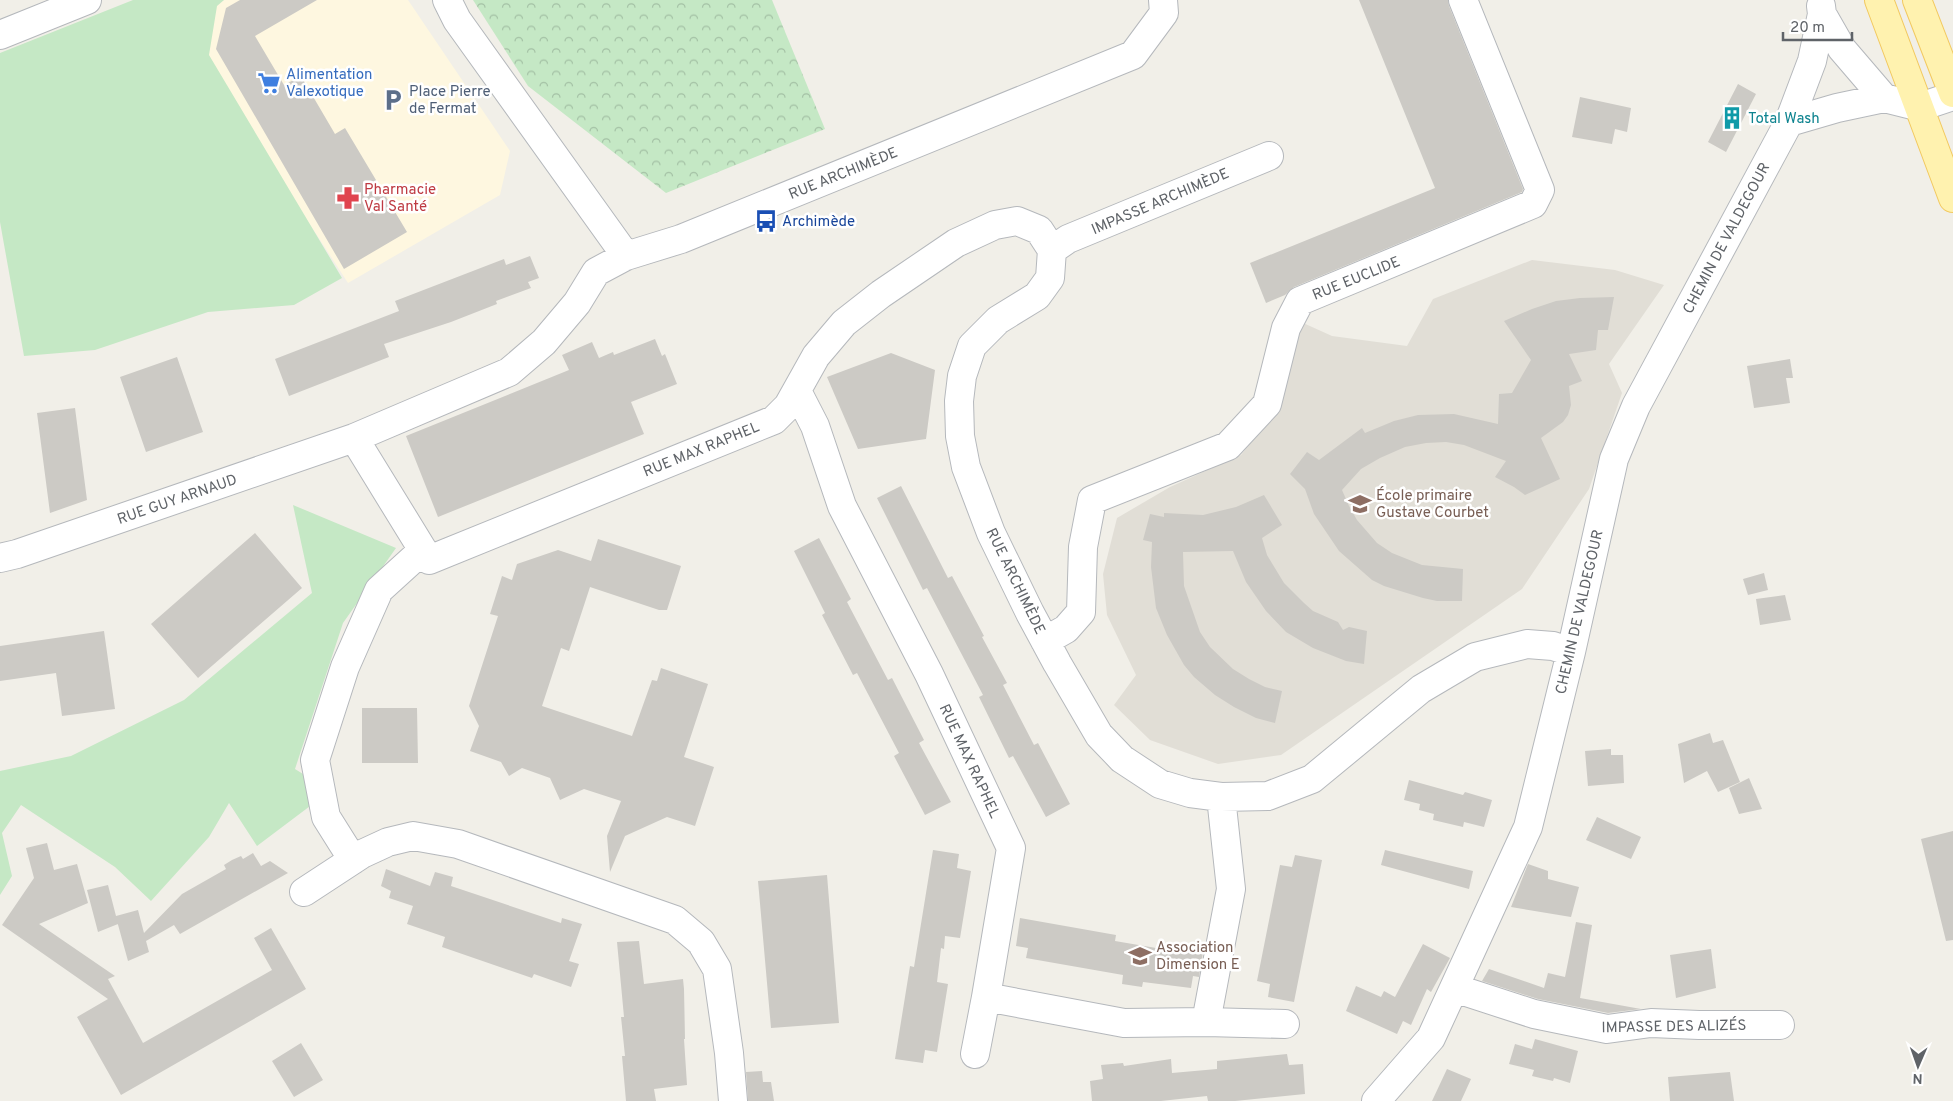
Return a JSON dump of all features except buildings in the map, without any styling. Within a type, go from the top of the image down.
[{"type":"main road","points":[[1879,0],[1953,198]]},
{"type":"main road","points":[[1917,0],[1953,95]]},
{"type":"street","points":[[0,35],[86,0]]},
{"type":"street","points":[[353,860],[326,817],[315,760],[345,668],[379,590],[423,550],[354,438],[509,372],[544,342],[577,304],[596,272],[626,256],[457,20],[447,0]]},
{"type":"street","name":"RUE EUCLIDE","points":[[1045,641],[1066,629],[1081,612],[1083,547],[1092,500],[1228,446],[1267,404],[1286,328],[1300,301],[1533,204],[1540,190],[1463,0]]},
{"type":"street","points":[[1817,5],[1842,49],[1884,98]]},
{"type":"street","name":"CHEMIN DE VALDEGOUR","points":[[1376,1101],[1431,1038],[1528,827],[1571,652],[1614,459],[1636,406],[1789,122],[1812,61],[1817,5]]},
{"type":"street","name":"RUE ARCHIMÈDE","points":[[626,256],[681,238],[1133,55],[1164,6]]},
{"type":"street","points":[[1789,122],[1837,108],[1884,98],[1920,107],[1953,95]]},
{"type":"street","name":"IMPASSE ARCHIMÈDE","points":[[1052,250],[1068,240],[1269,156]]},
{"type":"street","points":[[797,391],[816,356],[844,323],[886,290],[956,243],[995,225],[1017,221],[1039,230],[1052,250]]},
{"type":"street","name":"RUE ARCHIMÈDE","points":[[1052,250],[1050,278],[1038,296],[998,320],[972,346],[962,376],[958,401],[960,436],[966,467],[992,533],[1045,641],[1099,735],[1122,759],[1160,784],[1190,793],[1221,798],[1268,796],[1312,779],[1421,689],[1475,657],[1527,644],[1553,646],[1571,652]]},
{"type":"street","name":"RUE MAX RAPHEL","points":[[423,550],[429,560],[774,420],[788,406],[797,391]]},
{"type":"street","name":"RUE MAX RAPHEL","points":[[797,391],[815,426],[842,506],[929,674],[1010,848],[976,1054]]},
{"type":"street","name":"RUE GUY ARNAUD","points":[[0,558],[354,438]]},
{"type":"street","points":[[1206,1022],[1231,889],[1221,798]]},
{"type":"street","points":[[304,892],[353,860],[388,842],[413,836],[458,844],[676,920],[701,942],[716,969],[729,1053],[733,1101]]},
{"type":"street","name":"IMPASSE DES ALIZÉS","points":[[1454,988],[1534,1014],[1607,1029],[1651,1023],[1780,1025]]},
{"type":"street","points":[[986,997],[1124,1023],[1206,1022],[1284,1024]]},
{"type":"shaded area","points":[[224,0],[408,0],[510,151],[500,195],[348,283],[181,26]]},
{"type":"shaded area","name":"École primaire Gustave Courbet","points":[[1532,260],[1615,270],[1664,285],[1609,364],[1622,393],[1589,489],[1522,589],[1281,755],[1218,764],[1150,740],[1114,705],[1136,675],[1107,615],[1103,574],[1117,518],[1170,487],[1241,455],[1278,408],[1301,322],[1332,336],[1407,346],[1433,299]]},
{"type":"green space","points":[[133,0],[224,0],[217,6],[209,55],[342,278],[294,305],[208,312],[95,350],[24,356],[0,222],[0,53]]},
{"type":"green space","points":[[473,0],[772,0],[825,129],[666,193],[528,86]]},
{"type":"green space","points":[[293,505],[396,548],[343,623],[295,769],[330,791],[257,846],[229,803],[209,837],[151,901],[115,867],[21,805],[2,833],[12,876],[0,895],[0,771],[71,756],[184,700],[312,593]]},
{"type":"place","name":"Alimentation Valexotique","points":[[269,83]]},
{"type":"place","name":"Place Pierre de Fermat","points":[[393,100]]},
{"type":"place","name":"Total Wash","points":[[1732,118]]},
{"type":"place","name":"Pharmacie Val Santé","points":[[348,198]]},
{"type":"place","name":"Archimède","points":[[766,221]]},
{"type":"place","name":"École primaire Gustave Courbet","points":[[1360,504]]},
{"type":"place","name":"Association Dimension E","points":[[1140,956]]}]
